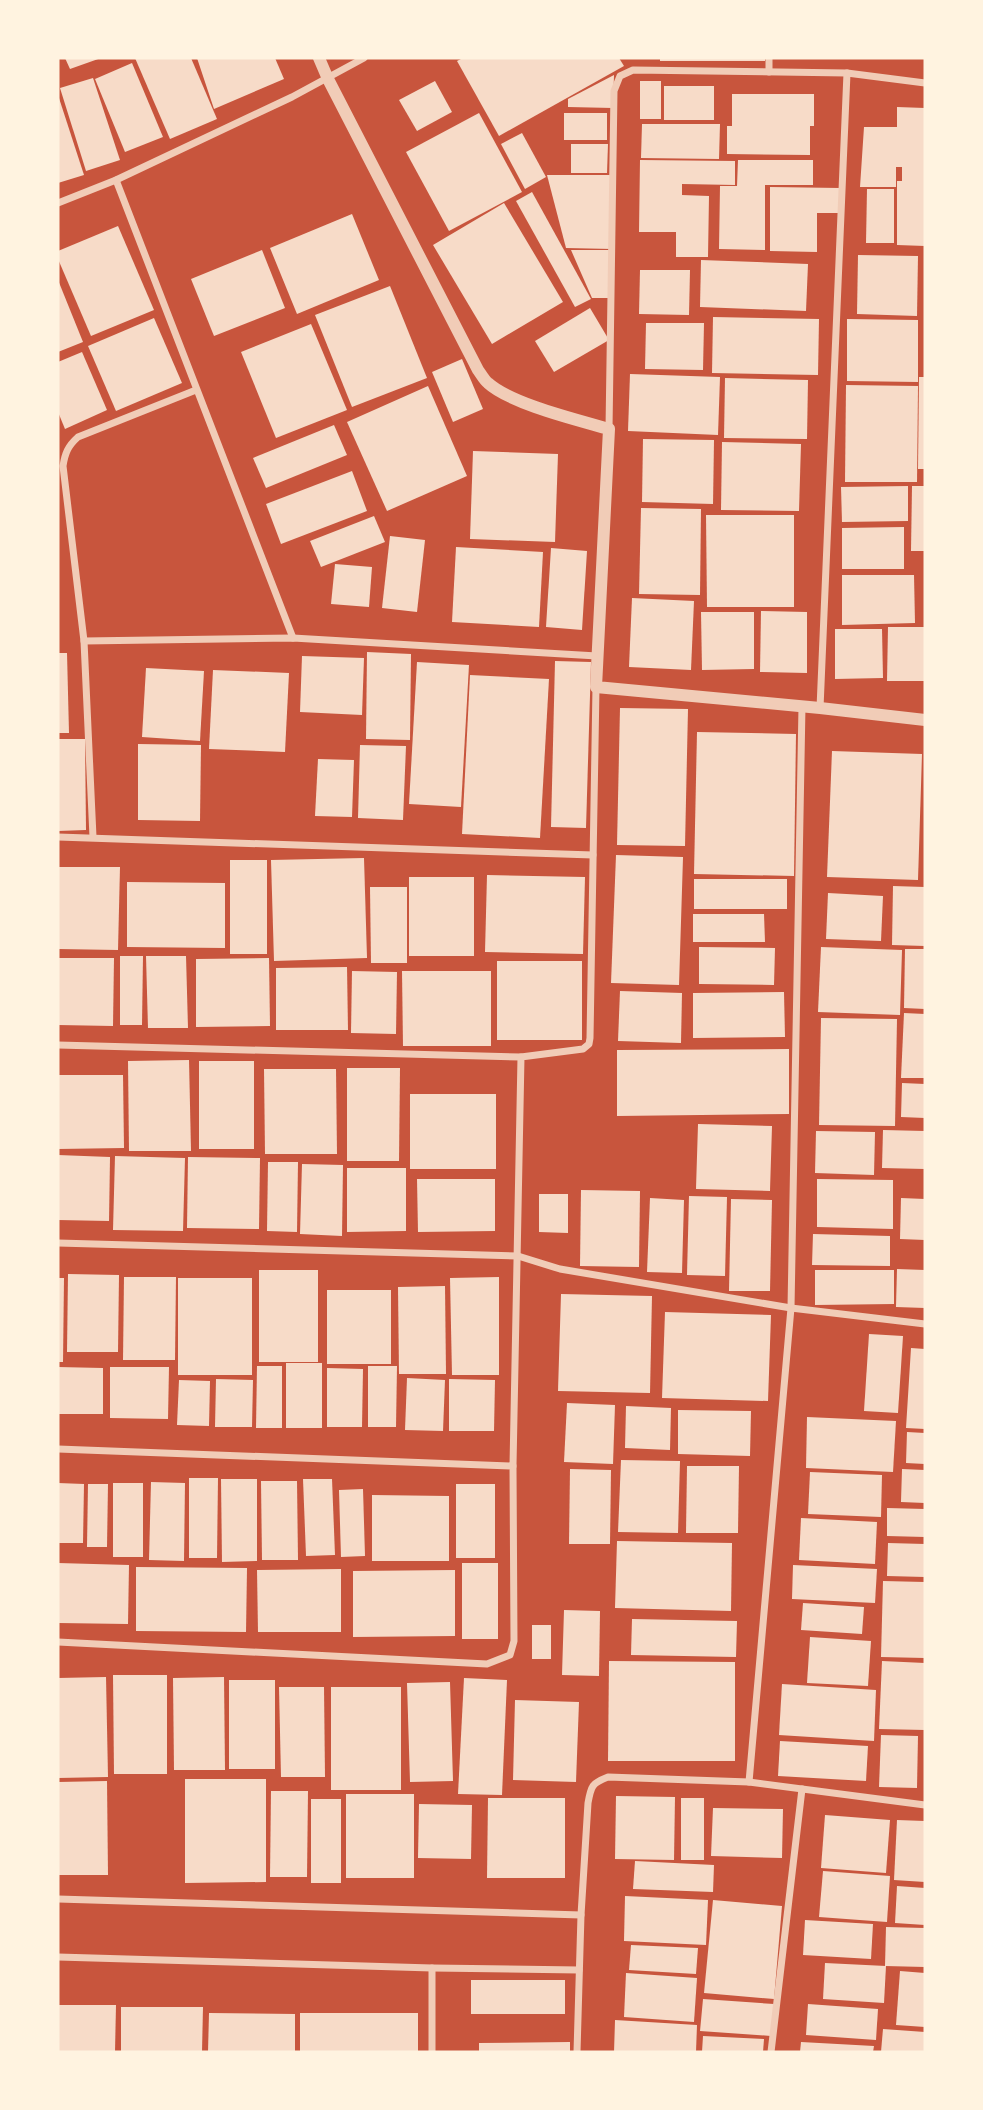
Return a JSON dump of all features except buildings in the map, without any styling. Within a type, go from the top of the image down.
[{"type":"street","points":[[319,58],[478,370],[487,382],[504,394],[609,429]]},
{"type":"street","points":[[58,203],[116,180],[328,79],[364,58]]},
{"type":"street","points":[[769,58],[769,72]]},
{"type":"street","points":[[58,1045],[521,1057],[583,1049],[589,1044],[597,656],[609,429],[614,91],[620,76],[634,70],[847,73],[925,83]]},
{"type":"street","points":[[820,708],[847,73]]},
{"type":"street","points":[[116,180],[293,638]]},
{"type":"street","points":[[93,837],[84,641],[63,466],[69,445],[78,437],[196,390]]},
{"type":"street","points":[[84,641],[293,638],[597,656]]},
{"type":"street","points":[[596,687],[925,720]]},
{"type":"street","points":[[748,1782],[791,1308],[802,706]]},
{"type":"street","points":[[58,837],[593,855]]},
{"type":"street","points":[[58,1642],[487,1664],[510,1655],[514,1641],[513,1466],[521,1057]]},
{"type":"street","points":[[58,1243],[518,1256],[560,1269],[791,1308],[925,1324]]},
{"type":"street","points":[[58,1449],[513,1466]]},
{"type":"street","points":[[577,2052],[587,1803],[591,1787],[598,1781],[608,1777],[748,1782],[925,1805]]},
{"type":"street","points":[[771,2052],[802,1789]]},
{"type":"street","points":[[58,1899],[581,1915]]},
{"type":"street","points":[[58,1957],[579,1970]]},
{"type":"street","points":[[432,1968],[432,2052]]}]
